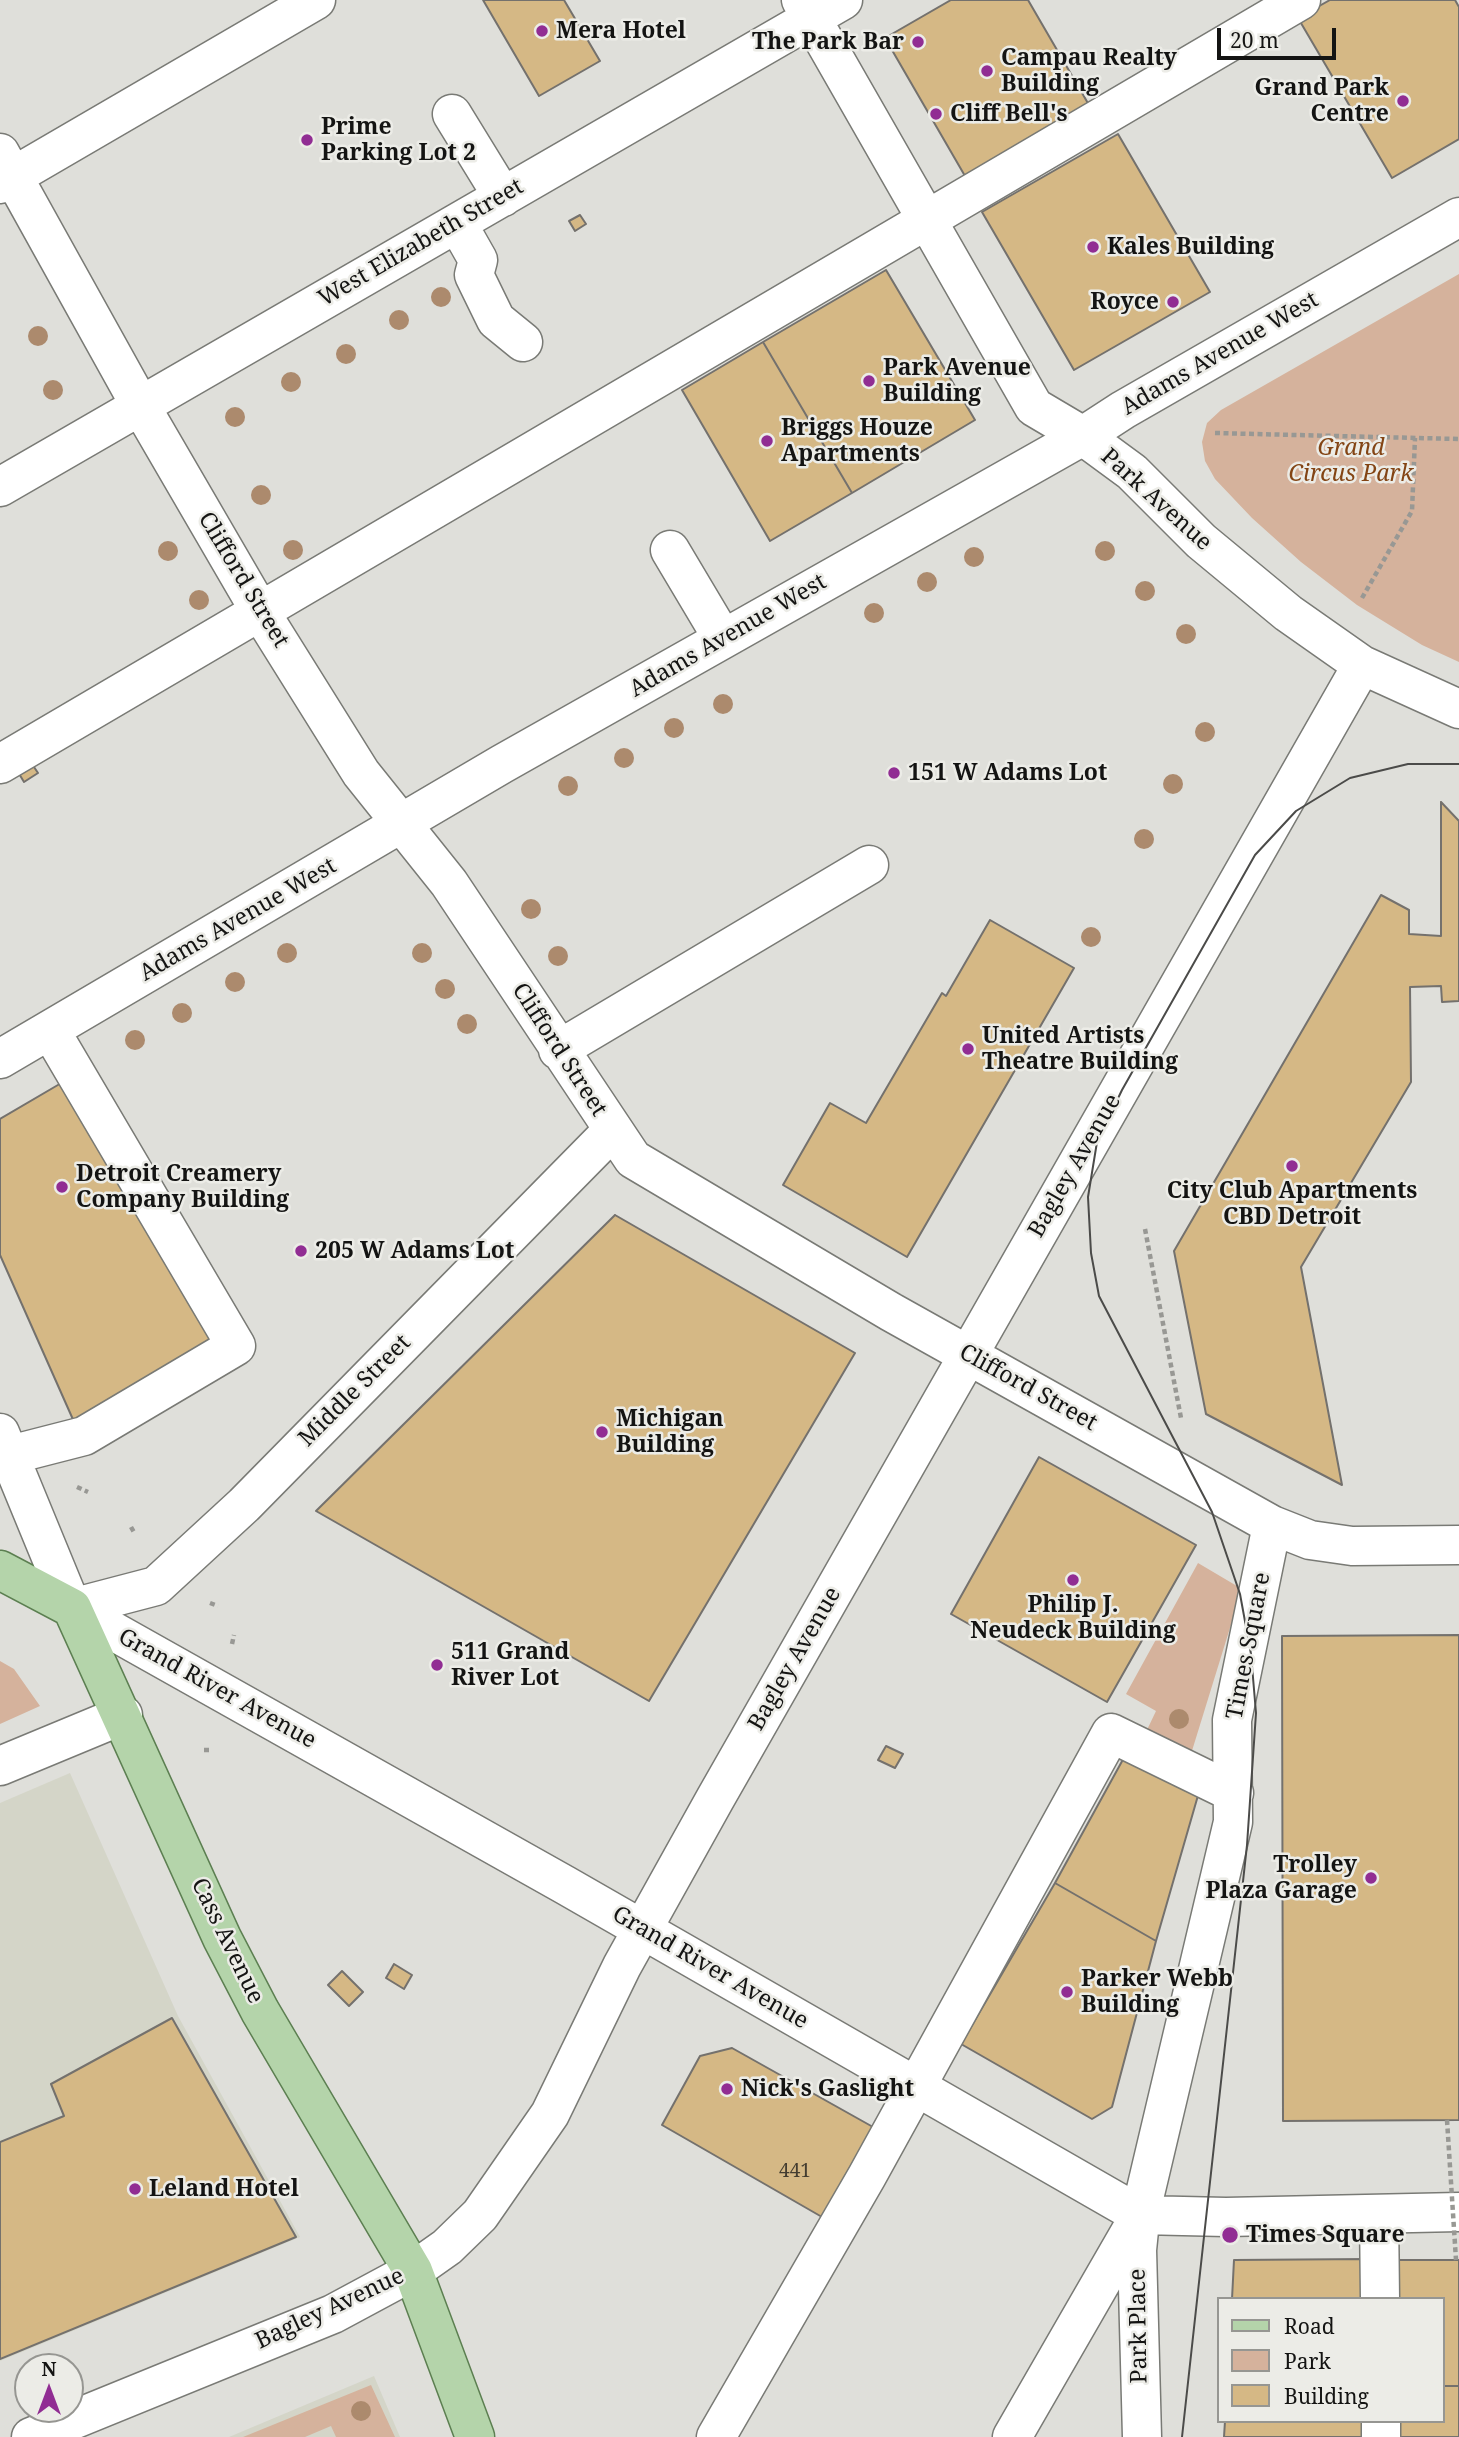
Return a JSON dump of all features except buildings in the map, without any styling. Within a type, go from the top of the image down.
[{"type":"main road","name":"Grand River Avenue","points":[[0,1570],[72,1608]]},
{"type":"main road","name":"Cass Avenue","points":[[72,1608],[123,1715],[222,1938],[254,1999],[413,2271],[475,2437]]},
{"type":"street","points":[[4,171],[316,0]]},
{"type":"street","points":[[0,764],[1301,0]]},
{"type":"street","name":"Park Avenue","points":[[818,6],[924,219],[1034,407],[1083,436],[1132,471],[1238,573],[1362,665],[1459,709]]},
{"type":"street","name":"West Elizabeth Street","points":[[0,487],[503,197],[818,6]]},
{"type":"street","points":[[452,114],[503,197]]},
{"type":"street","name":"Clifford Street","points":[[4,171],[261,612],[360,773],[449,883],[633,1159],[891,1312],[1272,1525],[1310,1540],[1352,1546],[1459,1545]]},
{"type":"street","name":"Adams Avenue West","points":[[0,1059],[400,824],[1083,436],[1123,410],[1459,217]]},
{"type":"street","points":[[457,223],[478,260]]},
{"type":"street","points":[[670,550],[723,639]]},
{"type":"street","name":"Bagley Avenue","points":[[31,2437],[333,2314],[413,2271],[447,2247],[481,2215],[511,2175],[550,2114],[642,1930],[1362,665]]},
{"type":"street","points":[[558,1050],[869,865]]},
{"type":"street","points":[[5,1444],[84,1436],[236,1346],[50,1030]]},
{"type":"street","name":"Middle Street","points":[[72,1608],[156,1586],[244,1505],[612,1131]]},
{"type":"street","name":"Cass Avenue","points":[[5,1444],[72,1608]]},
{"type":"street","name":"Times Square","points":[[1012,2437],[1140,2215],[1233,1822],[1232,1720],[1272,1525]]},
{"type":"street","name":"Grand River Avenue","points":[[72,1608],[1140,2215],[1459,2212]]},
{"type":"street","points":[[0,1766],[123,1715]]},
{"type":"street","points":[[716,2437],[916,2087],[1111,1733],[1234,1793]]},
{"type":"street","points":[[1379,2214],[1380,2297]]},
{"type":"street","name":"Park Place","points":[[1140,2215],[1138,2250],[1142,2437]]},
{"type":"path","points":[[1216,433],[1459,439]]},
{"type":"path","points":[[1362,598],[1412,511],[1415,438]]},
{"type":"path","points":[[1145,1229],[1181,1418]]},
{"type":"path","points":[[77,1487],[88,1492]]},
{"type":"path","points":[[131,1527],[135,1534]]},
{"type":"path","points":[[211,1602],[218,1606]]},
{"type":"path","points":[[232,1644],[234,1635]]},
{"type":"path","points":[[1447,2120],[1456,2260]]},
{"type":"shaded area","points":[[70,1773],[178,2016],[300,2237],[0,2361],[0,1803]]},
{"type":"shaded area","points":[[374,2376],[400,2437],[229,2437]]},
{"type":"green space","name":"Grand Circus Park","points":[[1459,274],[1459,662],[1422,645],[1357,605],[1301,562],[1252,518],[1215,479],[1205,461],[1202,442],[1207,423],[1221,410]]},
{"type":"green space","points":[[1198,1563],[1242,1589],[1191,1754],[1146,1732],[1156,1711],[1126,1694]]},
{"type":"green space","points":[[0,1661],[14,1669],[40,1706],[0,1724]]},
{"type":"green space","points":[[371,2385],[395,2437],[336,2437],[331,2426],[305,2437],[243,2437]]},
{"type":"tram line","points":[[1182,2437],[1247,1845],[1256,1713],[1251,1654],[1240,1594],[1212,1512],[1099,1296],[1091,1253],[1088,1197],[1097,1142],[1122,1090],[1255,855],[1296,811],[1350,778],[1408,764],[1459,764]]},
{"type":"place","name":"Mera Hotel","points":[[542,31]]},
{"type":"place","name":"The Park Bar","points":[[918,42]]},
{"type":"place","name":"Campau Realty Building","points":[[987,71]]},
{"type":"place","name":"Grand Park Centre","points":[[1403,101]]},
{"type":"place","name":"Cliff Bell's","points":[[936,114]]},
{"type":"place","name":"Prime Parking Lot 2","points":[[307,140]]},
{"type":"place","name":"Kales Building","points":[[1093,247]]},
{"type":"place","name":"Royce","points":[[1173,302]]},
{"type":"place","name":"Park Avenue Building","points":[[869,381]]},
{"type":"place","name":"Briggs Houze Apartments","points":[[767,441]]},
{"type":"place","name":"151 W Adams Lot","points":[[894,773]]},
{"type":"place","name":"United Artists Theatre Building","points":[[968,1049]]},
{"type":"place","name":"City Club Apartments CBD Detroit","points":[[1292,1166]]},
{"type":"place","name":"Detroit Creamery Company Building","points":[[62,1187]]},
{"type":"place","name":"205 W Adams Lot","points":[[301,1251]]},
{"type":"place","name":"Michigan Building","points":[[602,1432]]},
{"type":"place","name":"Philip J. Neudeck Building","points":[[1073,1580]]},
{"type":"place","name":"511 Grand River Lot","points":[[437,1665]]},
{"type":"place","name":"Trolley Plaza Garage","points":[[1371,1878]]},
{"type":"place","name":"Parker Webb Building","points":[[1067,1992]]},
{"type":"place","name":"Nick's Gaslight","points":[[727,2089]]},
{"type":"place","name":"Leland Hotel","points":[[135,2189]]},
{"type":"place","name":"Times Square","points":[[1230,2235]]}]
